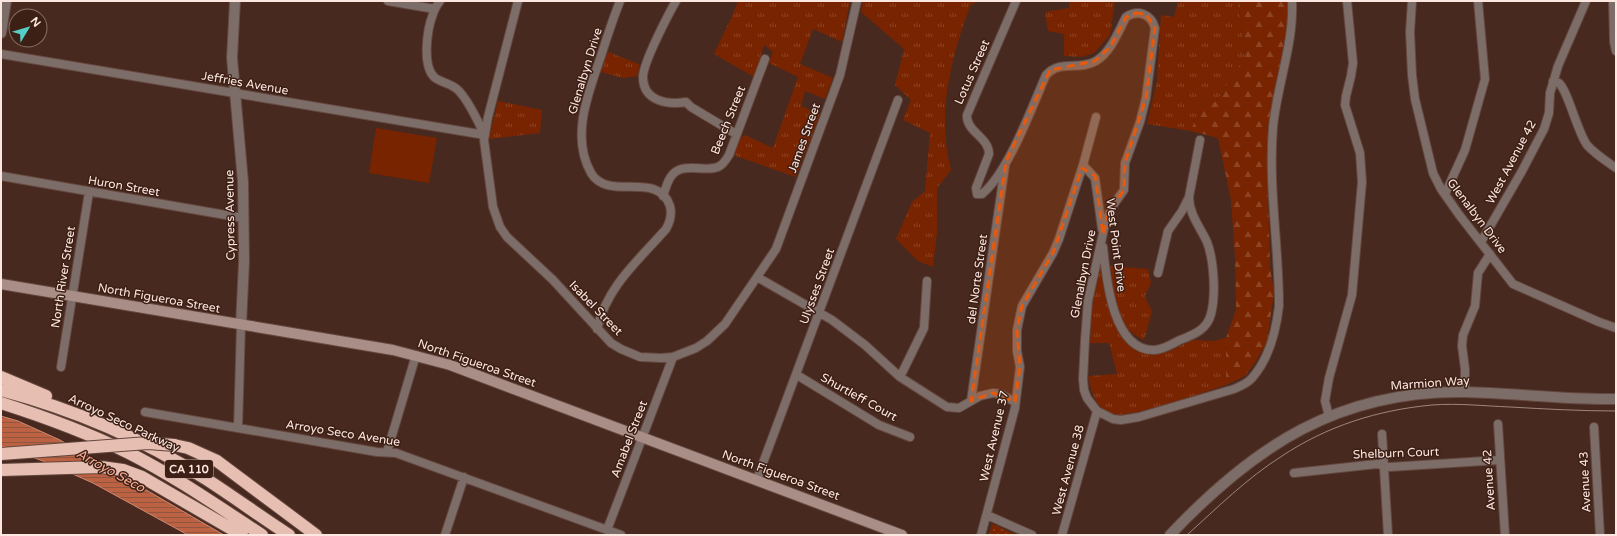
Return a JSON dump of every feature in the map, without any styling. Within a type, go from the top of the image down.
[{"type":"highway","points":[[1,377],[34,390],[82,416]]},
{"type":"highway","name":"Arroyo Seco Parkway","points":[[1,390],[30,397],[82,416],[156,450],[193,472],[289,535]]},
{"type":"highway","name":"Arroyo Seco Parkway","points":[[1,404],[44,417],[95,437],[130,454],[186,485],[262,535]]},
{"type":"highway","points":[[1,454],[148,443],[174,445],[188,448],[217,461],[316,535]]},
{"type":"highway","points":[[1,470],[101,467],[122,470],[142,478],[242,535]]},
{"type":"main road","name":"North Figueroa Street","points":[[1,284],[416,355],[450,365],[902,535]]},
{"type":"street","points":[[1,33],[6,1]]},
{"type":"street","name":"Cypress Avenue","points":[[235,1],[232,43],[243,182],[244,262],[238,428]]},
{"type":"street","points":[[388,1],[435,9]]},
{"type":"street","points":[[440,1],[435,9],[430,25],[427,44],[428,67],[434,77],[453,86],[465,98],[485,135]]},
{"type":"street","name":"Isabel Street","points":[[518,1],[488,117],[484,140],[493,207],[500,227],[514,246],[553,280],[611,343],[630,354],[650,358],[673,357],[696,348],[716,334],[725,324],[757,277]]},
{"type":"street","name":"Glenalbyn Drive","points":[[620,1],[584,108],[582,132],[585,156],[592,175],[602,183],[610,186],[648,188],[655,190],[663,196]]},
{"type":"street","points":[[676,1],[669,12],[645,65],[643,77],[645,88],[653,98],[659,102],[676,104],[686,102],[691,107],[736,134]]},
{"type":"street","name":"James Street","points":[[757,277],[776,249],[840,75],[857,1]]},
{"type":"street","name":"Lotus Street","points":[[977,194],[976,188],[989,154],[989,148],[987,144],[970,127],[966,121],[967,115],[1016,1]]},
{"type":"street","points":[[1097,411],[1113,419],[1129,419],[1234,389],[1245,384],[1252,378],[1261,365],[1270,346],[1276,327],[1279,306],[1272,181],[1273,126],[1290,36],[1292,1]]},
{"type":"street","points":[[1329,416],[1325,401],[1329,378],[1352,295],[1362,182],[1360,153],[1345,105],[1352,76],[1347,1]]},
{"type":"street","name":"Glenalbyn Drive","points":[[1412,1],[1410,32],[1415,100],[1433,173],[1445,194],[1513,284],[1616,328]]},
{"type":"street","points":[[1445,194],[1465,150],[1485,79],[1478,1]]},
{"type":"street","name":"West Avenue 42","points":[[1481,242],[1522,171],[1544,129],[1550,113],[1550,94],[1561,57],[1586,1]]},
{"type":"street","points":[[1613,1],[1614,42],[1616,51]]},
{"type":"street","name":"Glenalbyn Drive","points":[[977,194],[982,194],[987,189],[1006,161],[1046,75],[1050,70],[1056,67],[1082,66],[1096,61],[1110,47],[1126,17],[1135,13],[1141,13],[1150,18],[1153,22],[1155,33],[1146,98],[1140,122],[1125,164],[1124,190],[1109,212],[1086,317],[1083,379],[1087,398],[1097,411]]},
{"type":"street","name":"Jeffries Avenue","points":[[1,54],[485,135]]},
{"type":"street","name":"Beech Street","points":[[663,196],[670,177],[675,172],[691,167],[718,167],[724,163],[729,156],[765,59]]},
{"type":"street","points":[[1554,81],[1559,83],[1565,92],[1578,128],[1586,144],[1616,168]]},
{"type":"street","name":"Ulysses Street","points":[[757,480],[898,100]]},
{"type":"street","name":"West Avenue 37","points":[[981,535],[1015,402],[1020,368],[1017,351],[1017,330],[1022,306],[1053,253],[1084,165],[1096,117]]},
{"type":"street","name":"West Point Drive","points":[[1084,165],[1095,178],[1103,235],[1106,282],[1124,332],[1134,343],[1152,350],[1162,348],[1190,336],[1203,328],[1207,323],[1212,310],[1214,293],[1208,244],[1191,211],[1189,197],[1200,140]]},
{"type":"street","name":"del Norte Street","points":[[971,401],[1006,161]]},
{"type":"street","name":"Huron Street","points":[[1,176],[243,218]]},
{"type":"street","name":"North River Street","points":[[61,367],[89,192]]},
{"type":"street","points":[[597,329],[600,316],[611,293],[669,224],[670,208],[663,196]]},
{"type":"street","points":[[1158,273],[1168,231],[1182,211],[1189,197]]},
{"type":"street","points":[[1465,392],[1465,369],[1462,346],[1463,335],[1475,306],[1478,273],[1490,254]]},
{"type":"street","points":[[757,277],[820,312],[849,332],[900,377],[947,407],[959,408],[986,394],[993,393],[1000,394],[1015,402]]},
{"type":"street","points":[[900,377],[924,328],[927,281]]},
{"type":"street","points":[[387,452],[416,355]]},
{"type":"street","name":"Amabel Street","points":[[607,530],[673,357]]},
{"type":"street","name":"Shurtleff Court","points":[[797,375],[879,425],[910,437]]},
{"type":"street","name":"Marmion Way","points":[[1170,535],[1229,480],[1260,455],[1296,431],[1329,416],[1360,405],[1385,399],[1419,394],[1465,392],[1616,399]]},
{"type":"street","name":"West Avenue 38","points":[[1062,535],[1097,411]]},
{"type":"street","name":"Arroyo Seco Avenue","points":[[146,412],[387,452],[409,457],[621,535]]},
{"type":"street","name":"Avenue 42","points":[[1498,424],[1505,535]]},
{"type":"street","name":"Avenue 43","points":[[1594,427],[1600,535]]},
{"type":"street","points":[[1382,434],[1388,535]]},
{"type":"street","name":"Shelburn Court","points":[[1294,473],[1377,464],[1390,467],[1500,460]]},
{"type":"street","points":[[445,535],[464,477]]},
{"type":"street","points":[[987,515],[1032,535]]},
{"type":"highlighted area","points":[[1135,13],[1146,14],[1155,28],[1146,98],[1125,163],[1124,190],[1109,212],[1103,235],[1095,176],[1082,168],[1053,253],[1022,306],[1017,330],[1020,367],[1015,402],[993,393],[971,401],[1006,161],[1050,70],[1095,61],[1110,47],[1126,17]]},
{"type":"green space","points":[[738,1],[850,1],[842,42],[813,29],[800,64],[833,78],[825,99],[805,91],[801,106],[820,114],[796,177],[733,155],[737,140],[745,135],[773,148],[798,77],[769,63],[773,52],[764,45],[754,77],[714,54]]},
{"type":"green space","points":[[863,1],[977,1],[970,6],[963,26],[948,86],[945,107],[945,128],[951,170],[937,188],[937,233],[933,267],[918,261],[896,239],[912,202],[925,191],[930,133],[903,120],[911,100],[895,85],[904,49],[861,12]]},
{"type":"green space","points":[[1069,1],[1115,1],[1110,35],[1094,53],[1081,57],[1064,56],[1064,34],[1048,31],[1045,12],[1069,8]]},
{"type":"green space","points":[[1178,1],[1238,1],[1245,57],[1216,102],[1203,98],[1191,131],[1147,124],[1157,81],[1161,15],[1174,17]]},
{"type":"green space","points":[[1238,1],[1288,1],[1288,19],[1269,128],[1267,162],[1270,267],[1274,292],[1267,342],[1245,376],[1226,385],[1226,338],[1236,310],[1235,257],[1231,200],[1218,138],[1191,131],[1203,98],[1216,102],[1245,57]]},
{"type":"green space","points":[[608,52],[639,64],[638,76],[623,78],[601,72]]},
{"type":"green space","points":[[498,101],[542,110],[540,133],[489,139]]},
{"type":"green space","points":[[376,128],[437,138],[429,183],[369,173]]},
{"type":"green space","points":[[1101,265],[1104,291],[1116,323],[1153,354],[1168,352],[1192,340],[1213,341],[1226,338],[1226,385],[1168,404],[1132,413],[1118,415],[1104,410],[1093,394],[1088,376],[1117,374],[1109,343],[1090,343],[1092,304]]},
{"type":"green space","points":[[1110,266],[1148,269],[1151,283],[1145,296],[1152,312],[1144,340],[1131,332],[1126,326],[1118,310]]},
{"type":"green space","points":[[992,524],[995,525],[1016,535],[989,535]]},
{"type":"water","name":"Arroyo Seco","points":[[1,416],[18,421],[60,440],[224,535],[188,535],[93,483],[43,461],[1,446]]},
{"type":"tram line","points":[[1187,535],[1244,484],[1299,445],[1335,428],[1373,415],[1412,407],[1442,404],[1616,411]]}]
